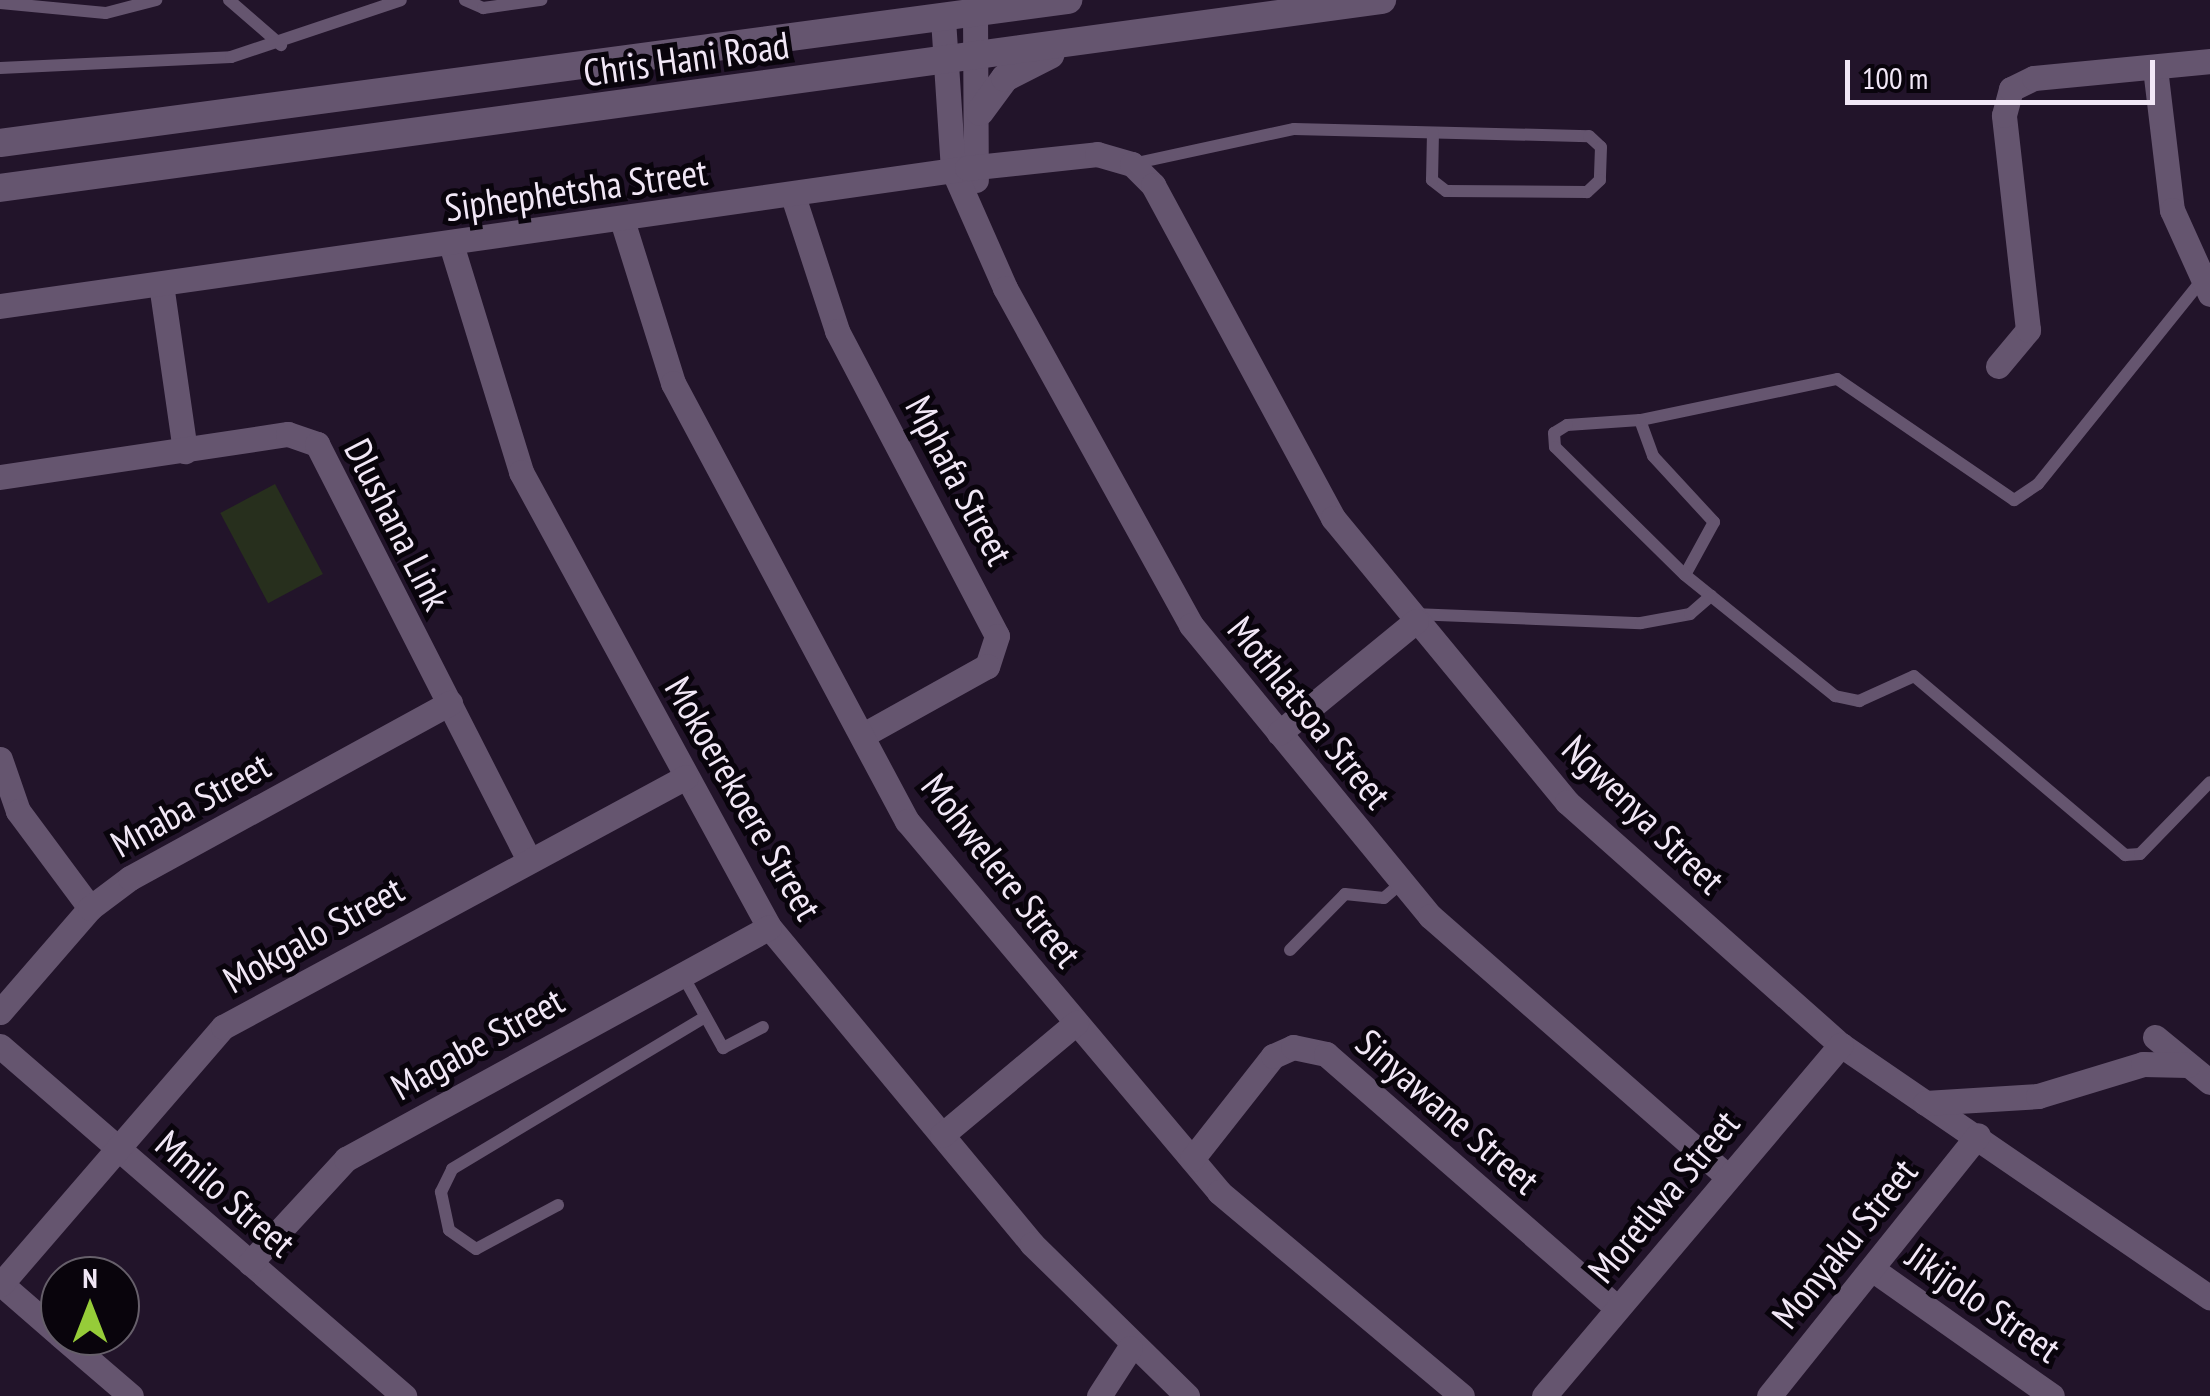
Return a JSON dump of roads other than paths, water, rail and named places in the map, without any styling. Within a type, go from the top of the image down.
[{"type":"main road","name":"Chris Hani Road","points":[[0,143],[942,10],[1068,0]]},
{"type":"main road","name":"Chris Hani Road","points":[[0,188],[1382,0]]},
{"type":"main road","points":[[980,112],[1013,72],[1078,42]]},
{"type":"street","points":[[971,195],[980,166],[980,54],[974,6]]},
{"type":"street","points":[[942,10],[953,170]]},
{"type":"street","points":[[1998,366],[2028,330],[2006,99],[2034,78],[2210,62]]},
{"type":"street","points":[[2156,68],[2172,210],[2206,287]]},
{"type":"street","name":"Siphephetsha Street","points":[[0,306],[793,196],[980,166],[1098,154],[1132,164]]},
{"type":"street","name":"Ngwenya Street","points":[[1132,164],[1153,185],[1313,484],[1413,618],[1567,802],[1840,1045],[2210,1298]]},
{"type":"street","name":"Mothlatsoa Street","points":[[953,170],[971,195],[1005,288],[1166,586],[1279,733],[1400,882],[1469,954],[1726,1175]]},
{"type":"street","name":"Mphafa Street","points":[[793,196],[837,331],[997,636],[987,666],[863,735]]},
{"type":"street","name":"Mohwelere Street","points":[[622,220],[673,383],[908,821],[1219,1192],[1462,1396]]},
{"type":"street","name":"Mokoerekoere Street","points":[[450,244],[521,472],[768,927],[942,1135],[1130,1348],[1187,1396]]},
{"type":"street","points":[[161,284],[186,451]]},
{"type":"street","name":"Dlushana Link","points":[[0,476],[288,434],[317,444],[530,860]]},
{"type":"street","points":[[1279,733],[1413,618]]},
{"type":"street","name":"Mnaba Street","points":[[0,1012],[90,908],[450,703]]},
{"type":"street","points":[[0,759],[18,811],[90,908]]},
{"type":"street","name":"Mokgalo Street","points":[[1,1284],[117,1147],[241,1014],[686,777]]},
{"type":"street","name":"Magabe Street","points":[[250,1263],[346,1159],[768,927]]},
{"type":"street","points":[[942,1135],[1076,1023]]},
{"type":"street","points":[[2155,1037],[2210,1082]]},
{"type":"street","name":"Moretlwa Street","points":[[1544,1396],[1726,1175],[1840,1045]]},
{"type":"street","name":"Mmilo Street","points":[[0,1046],[404,1396]]},
{"type":"street","name":"Sinyawane Street","points":[[1192,1159],[1273,1056],[1293,1047],[1326,1054],[1618,1308]]},
{"type":"street","points":[[1925,1103],[2038,1096],[2143,1064],[2188,1065]]},
{"type":"street","name":"Monyaku Street","points":[[1769,1396],[1978,1136]]},
{"type":"street","name":"Jikijolo Street","points":[[1872,1269],[2052,1396]]},
{"type":"street","points":[[1,1284],[40,1317]]},
{"type":"street","points":[[1099,1396],[1130,1348]]},
{"type":"street","points":[[85,1356],[131,1396]]},
{"type":"lane","points":[[0,3],[57,6],[156,0]]},
{"type":"lane","points":[[230,0],[281,46]]},
{"type":"lane","points":[[0,68],[180,63],[281,46],[401,0]]},
{"type":"lane","points":[[466,0],[483,8],[542,0]]},
{"type":"lane","points":[[1132,164],[1294,130],[1589,136],[1601,147],[1600,180],[1587,192],[1446,191],[1432,180],[1433,133]]},
{"type":"lane","points":[[2206,287],[2038,484],[2014,500],[1838,378],[1640,420],[1567,424],[1554,433],[1555,447],[1685,575],[1843,701],[1914,676],[2113,850],[2140,854],[2210,782]]},
{"type":"lane","points":[[1640,420],[1654,456],[1714,522],[1685,575]]},
{"type":"lane","points":[[1413,618],[1654,622],[1690,614],[1710,596]]},
{"type":"lane","points":[[1290,950],[1345,894],[1384,898],[1400,882]]},
{"type":"lane","points":[[682,974],[723,1048],[763,1027]]},
{"type":"lane","points":[[558,1205],[476,1249],[449,1230],[441,1192],[452,1169],[705,1018]]}]
